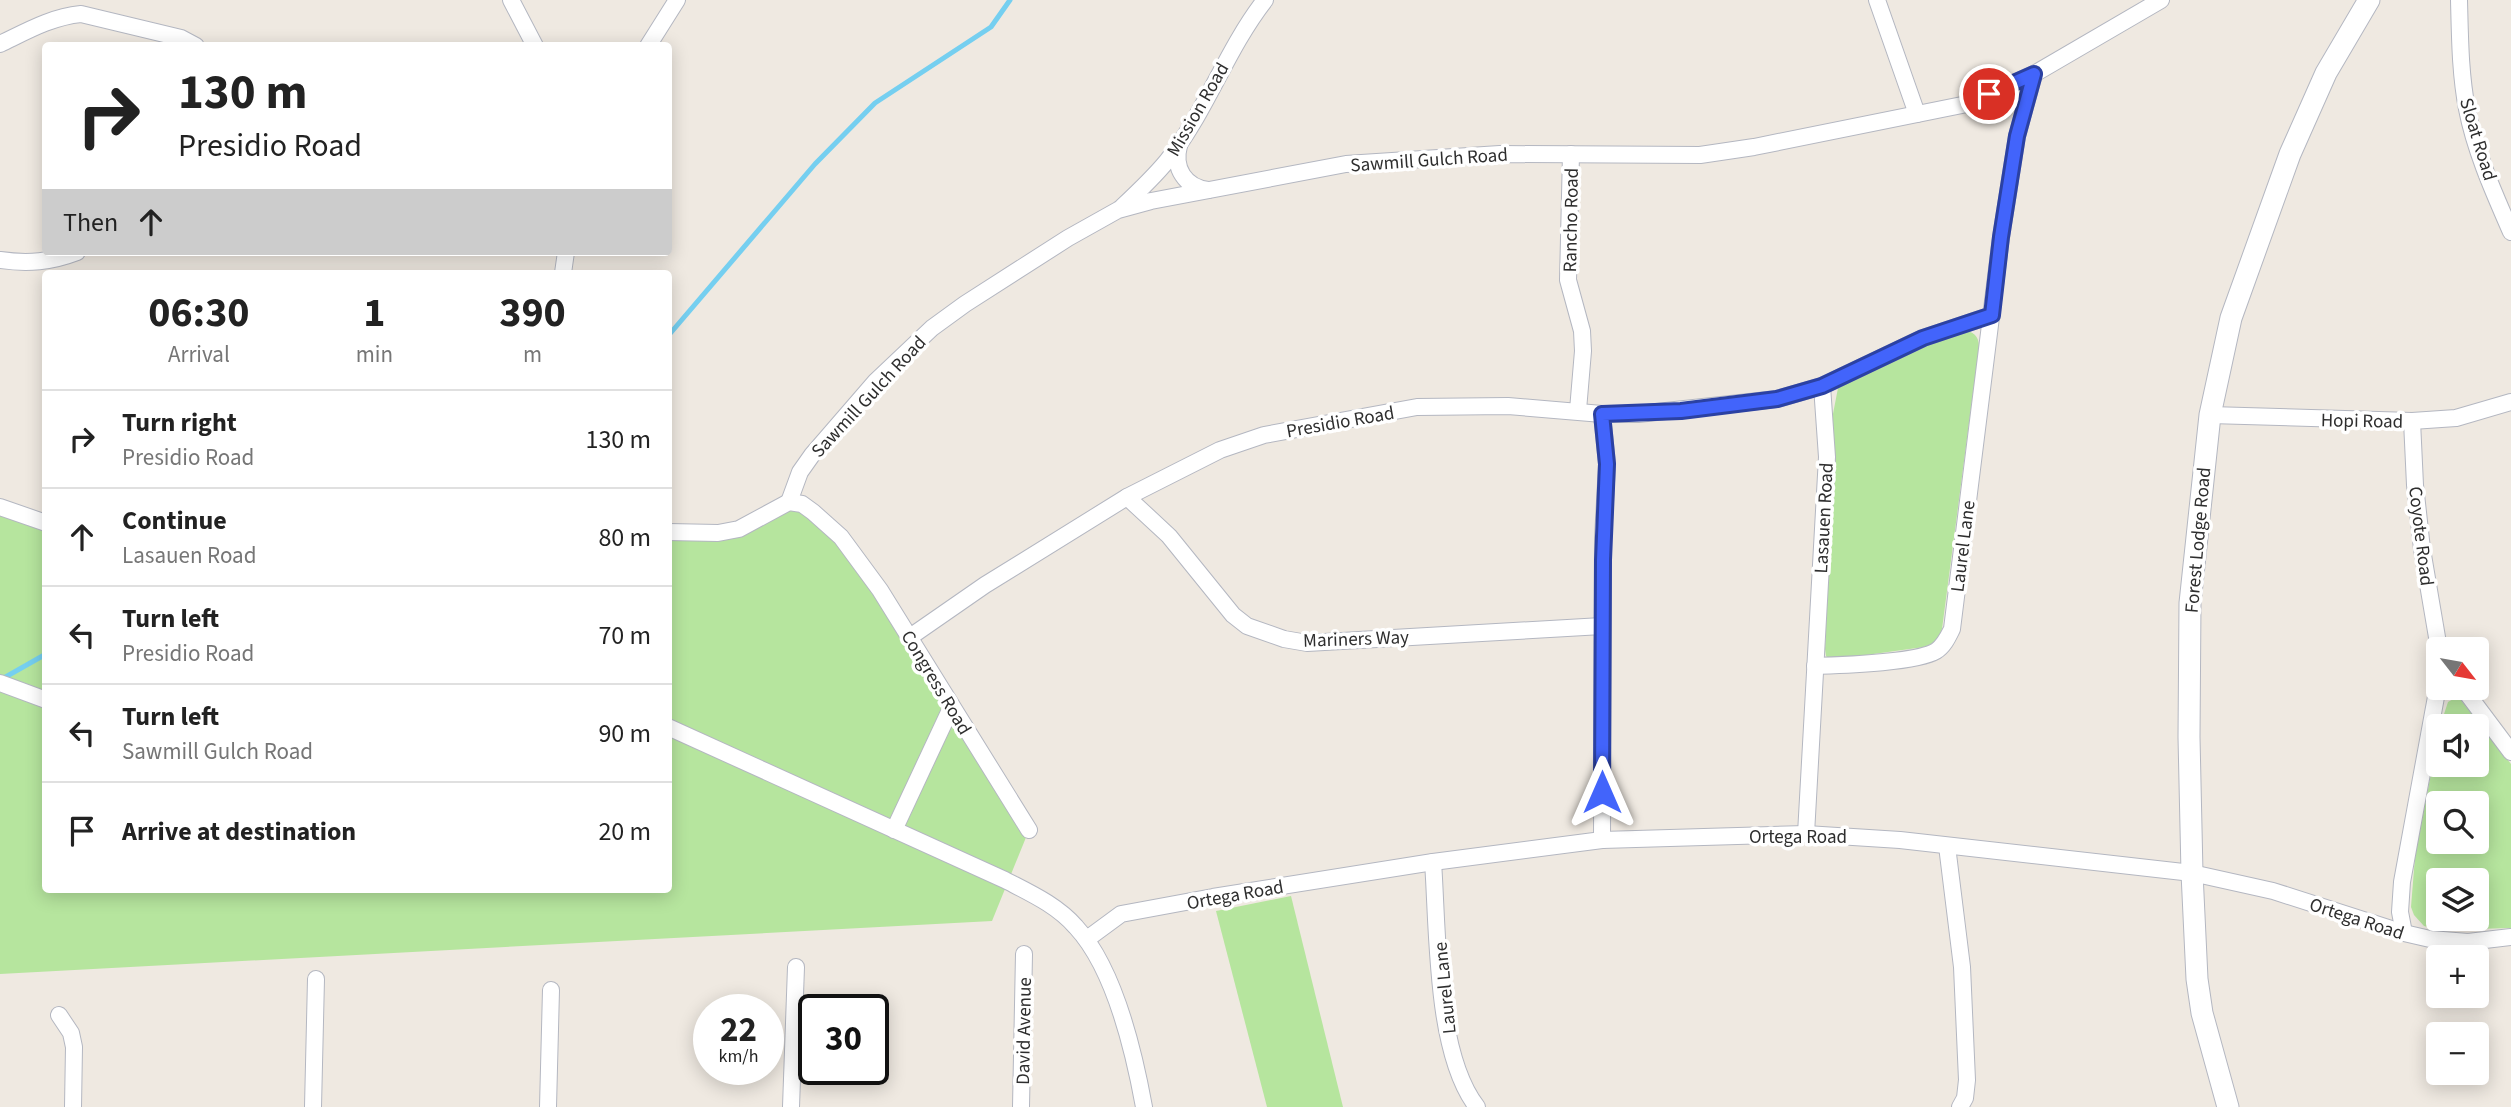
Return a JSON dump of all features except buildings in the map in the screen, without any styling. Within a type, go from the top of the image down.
[{"type":"street","points":[[511,0],[533,42]]},
{"type":"street","points":[[651,42],[677,0]]},
{"type":"street","name":"Mission Road","points":[[1118,210],[1152,178],[1181,140],[1229,53],[1265,0]]},
{"type":"street","points":[[1877,0],[1917,114]]},
{"type":"street","name":"Sawmill Gulch Road","points":[[789,502],[800,472],[812,455],[905,352],[965,304],[1068,238],[1118,210],[1151,201],[1346,163],[1500,153],[1700,156],[1754,147],[1967,104],[2034,74],[2161,0]]},
{"type":"street","name":"Forest Lodge Road","points":[[2228,1107],[2202,1013],[2197,979],[2188,724],[2190,603],[2210,415],[2231,318],[2290,154],[2326,73],[2369,0]]},
{"type":"street","name":"Sloat Road","points":[[2459,0],[2467,110],[2483,162],[2511,232]]},
{"type":"street","points":[[0,44],[47,21],[81,14],[189,42]]},
{"type":"street","points":[[1822,386],[1923,338],[1992,315],[2017,136],[2034,74]]},
{"type":"street","points":[[1181,140],[1177,154],[1182,174],[1195,188],[1212,191]]},
{"type":"street","name":"Rancho Road","points":[[1571,154],[1568,280],[1582,331],[1583,351],[1578,410]]},
{"type":"street","points":[[0,260],[23,263],[50,261],[65,256]]},
{"type":"street","name":"Laurel Lane","points":[[1815,666],[1859,664],[1928,654],[1938,650],[1946,641],[1952,629],[1992,315]]},
{"type":"street","name":"Presidio Road","points":[[910,637],[985,585],[1127,497],[1220,450],[1264,435],[1381,412],[1446,405],[1637,414],[1777,399],[1822,386]]},
{"type":"street","name":"Lasauen Road","points":[[1806,834],[1827,457],[1822,386]]},
{"type":"street","name":"Hopi Road","points":[[2210,415],[2412,421],[2456,418],[2511,402]]},
{"type":"street","points":[[1602,414],[1607,464],[1602,626],[1602,841]]},
{"type":"street","name":"Coyote Road","points":[[2412,421],[2422,549],[2437,637]]},
{"type":"street","name":"Mariners Way","points":[[1127,497],[1169,536],[1234,615],[1247,626],[1283,639],[1307,643],[1602,626]]},
{"type":"street","points":[[672,531],[693,533],[739,529],[789,502]]},
{"type":"street","name":"Congress Road","points":[[789,502],[803,504],[841,537],[910,637],[951,708],[1029,830]]},
{"type":"street","points":[[0,507],[42,522]]},
{"type":"street","points":[[0,682],[42,698]]},
{"type":"street","points":[[2404,933],[2400,912],[2402,882],[2435,700]]},
{"type":"street","points":[[2472,700],[2511,752]]},
{"type":"street","points":[[894,830],[951,708]]},
{"type":"street","points":[[672,729],[1005,880],[1050,904],[1087,939],[1102,966],[1136,1063],[1144,1107]]},
{"type":"street","name":"Ortega Road","points":[[1087,939],[1121,914],[1433,862],[1602,841],[1806,834],[1850,835],[2192,873],[2273,891],[2430,939],[2468,942],[2511,937]]},
{"type":"street","points":[[1947,846],[1962,967],[1967,1080],[1965,1098],[1960,1107]]},
{"type":"street","name":"Laurel Lane","points":[[1433,862],[1447,1030],[1456,1071],[1477,1107]]},
{"type":"street","name":"David Avenue","points":[[1021,1107],[1024,954]]},
{"type":"street","points":[[791,1107],[796,967]]},
{"type":"street","points":[[313,1107],[316,979]]},
{"type":"street","points":[[548,1107],[551,990]]},
{"type":"street","points":[[59,1015],[71,1033],[74,1047],[73,1107]]},
{"type":"green space","points":[[1963,330],[1975,335],[1979,347],[1941,633],[1936,641],[1924,647],[1830,660],[1825,649],[1832,419],[1838,388],[1843,380]]},
{"type":"green space","points":[[789,502],[841,537],[1029,830],[992,921],[0,974],[0,507],[42,522],[42,893],[672,893],[672,532],[718,533]]},
{"type":"green space","points":[[2461,700],[2472,714],[2444,714],[2448,702]]},
{"type":"green space","points":[[2489,736],[2511,764],[2511,928],[2489,929],[2489,868],[2426,868],[2426,927],[2414,915],[2411,907],[2415,857],[2426,800],[2426,854],[2489,854],[2489,791],[2428,791],[2430,777],[2489,777]]},
{"type":"green space","points":[[1291,896],[1343,1107],[1267,1107],[1216,911]]},
{"type":"waterway","points":[[672,331],[815,164],[875,103],[991,27],[1010,0]]},
{"type":"waterway","points":[[0,680],[42,656]]},
{"type":"route","points":[[1602,792],[1603,538],[1607,464],[1602,414],[1681,411],[1777,399],[1822,386],[1923,338],[1992,315],[2017,136],[2034,74],[1989,94]]}]
